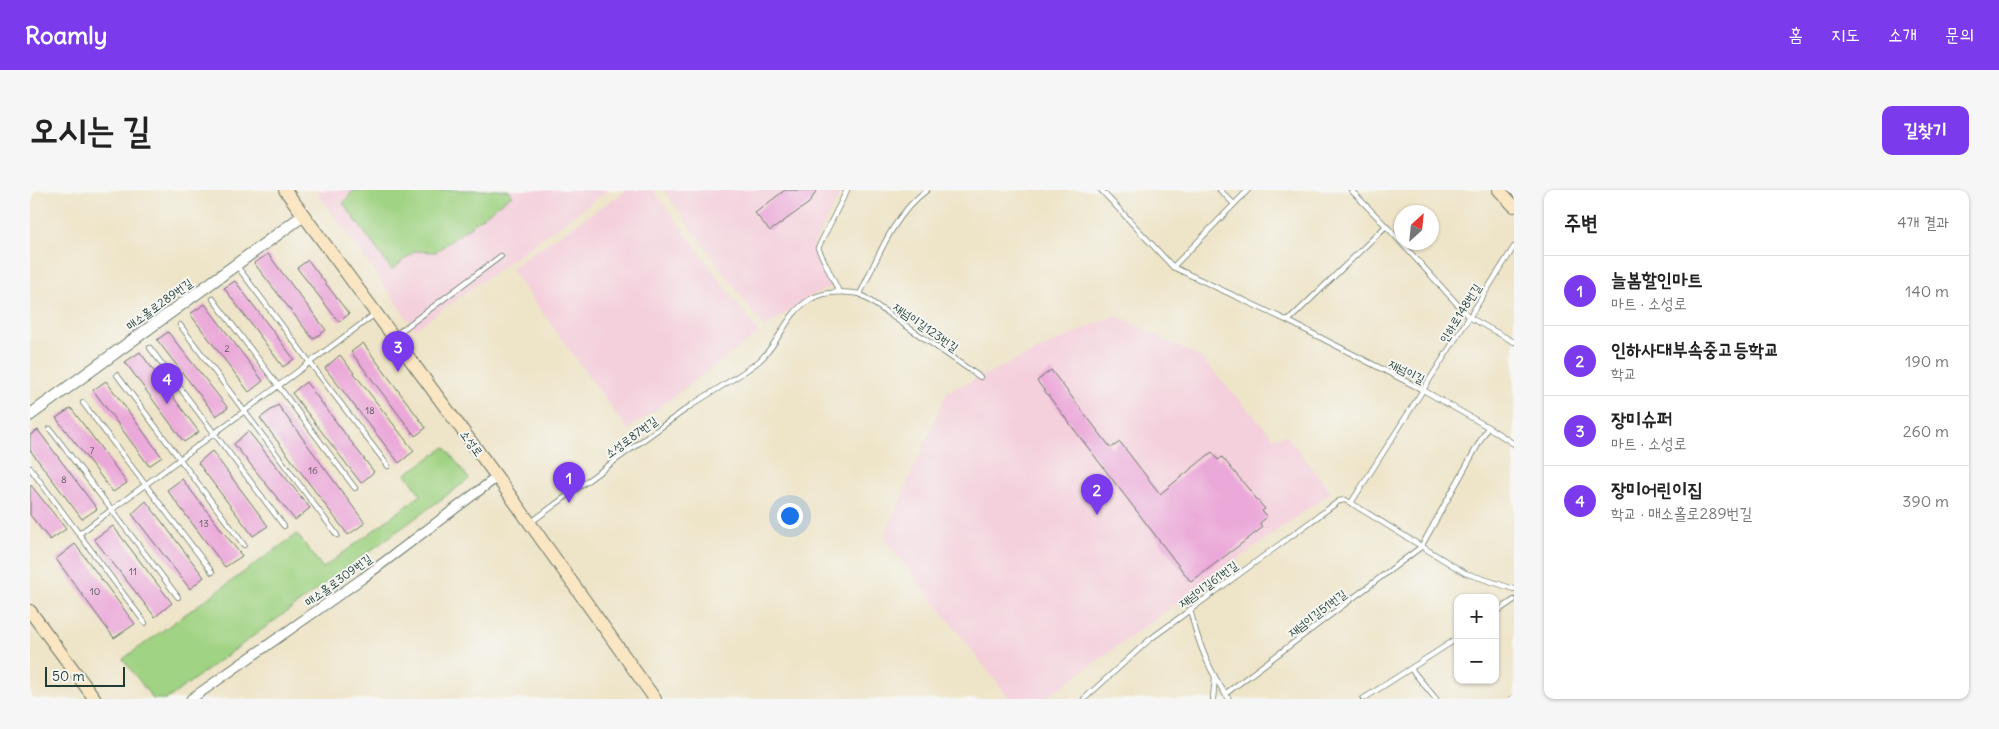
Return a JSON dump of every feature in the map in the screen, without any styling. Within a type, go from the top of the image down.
[{"type":"main road","name":"소성로","points":[[285,190],[497,477],[655,699]]},
{"type":"main road","points":[[1499,190],[1514,206]]},
{"type":"main road","points":[[30,611],[95,699]]},
{"type":"street","name":"매소홀로289번길","points":[[30,415],[304,215]]},
{"type":"street","name":"매소홀로309번길","points":[[191,699],[363,578],[497,477]]},
{"type":"lane","points":[[839,292],[818,248],[846,190]]},
{"type":"lane","points":[[860,294],[898,221],[927,190]]},
{"type":"lane","name":"재넘이길","points":[[1101,190],[1173,267],[1288,321],[1423,390],[1514,444]]},
{"type":"lane","points":[[1220,190],[1234,204]]},
{"type":"lane","points":[[1173,267],[1248,190]]},
{"type":"lane","points":[[1351,190],[1469,317],[1514,342]]},
{"type":"lane","points":[[1288,321],[1386,226]]},
{"type":"lane","name":"인하로148번길","points":[[1423,390],[1514,247]]},
{"type":"lane","points":[[393,336],[501,256]]},
{"type":"lane","points":[[236,265],[388,466]]},
{"type":"lane","name":"재넘이길123번길","points":[[746,370],[771,348],[795,310],[810,300],[825,294],[839,292],[860,294],[980,377]]},
{"type":"lane","points":[[213,299],[355,488]]},
{"type":"lane","points":[[79,534],[376,314]]},
{"type":"lane","points":[[180,325],[337,536]]},
{"type":"lane","points":[[150,348],[284,526]]},
{"type":"lane","name":"소성로87번길","points":[[530,523],[690,406],[746,370]]},
{"type":"lane","points":[[117,375],[244,545]]},
{"type":"lane","points":[[1423,390],[1351,503],[1465,573],[1514,588]]},
{"type":"lane","points":[[83,403],[212,572]]},
{"type":"lane","name":"재넘이길51번길","points":[[1226,694],[1421,547],[1488,427]]},
{"type":"lane","points":[[50,429],[110,511],[178,597]]},
{"type":"lane","points":[[30,468],[145,623]]},
{"type":"lane","name":"재넘이길61번길","points":[[1084,699],[1149,640],[1190,609],[1339,501],[1345,500],[1351,503]]},
{"type":"lane","points":[[1499,610],[1514,600]]},
{"type":"lane","points":[[1190,609],[1194,625],[1215,677],[1229,699]]},
{"type":"lane","points":[[1363,699],[1456,639]]},
{"type":"lane","points":[[1411,669],[1436,699]]},
{"type":"lane","points":[[1213,699],[1215,677]]},
{"type":"shaded area","points":[[316,190],[609,190],[415,329]]},
{"type":"shaded area","points":[[627,190],[653,190],[759,333],[628,430],[510,268]]},
{"type":"shaded area","points":[[664,190],[842,190],[813,246],[831,287],[813,295],[764,328]]},
{"type":"shaded area","points":[[1115,315],[1201,358],[1273,437],[1286,435],[1331,492],[1044,699],[1010,699],[884,538],[947,392]]},
{"type":"green space","points":[[354,190],[508,190],[512,195],[436,252],[415,251],[392,270],[343,203]]},
{"type":"green space","points":[[445,447],[469,479],[167,699],[153,699],[123,659],[297,534],[323,568],[421,495],[406,474]]},
{"type":"building","points":[[785,190],[817,190],[809,203],[770,231],[755,213]]},
{"type":"building","points":[[268,254],[326,330],[313,339],[254,263]]},
{"type":"building","points":[[308,260],[349,314],[339,322],[297,268]]},
{"type":"building","points":[[235,281],[294,359],[283,367],[224,288]]},
{"type":"building","points":[[205,304],[263,381],[249,392],[190,314]]},
{"type":"building","points":[[168,332],[228,408],[216,416],[157,340]]},
{"type":"building","points":[[363,343],[426,428],[415,436],[351,352]]},
{"type":"building","points":[[140,352],[199,432],[184,442],[125,362]]},
{"type":"building","points":[[340,355],[414,451],[399,463],[325,368]]},
{"type":"building","points":[[1051,370],[1111,448],[1120,442],[1160,494],[1212,452],[1218,460],[1222,457],[1265,509],[1262,511],[1267,517],[1260,523],[1262,528],[1191,582],[1037,381]]},
{"type":"building","points":[[106,381],[162,457],[149,466],[93,390]]},
{"type":"building","points":[[306,382],[374,472],[361,483],[292,393]]},
{"type":"building","points":[[278,405],[365,523],[348,535],[260,418]]},
{"type":"building","points":[[71,408],[127,483],[113,492],[56,418]]},
{"type":"building","points":[[38,430],[97,509],[82,519],[30,450],[30,435]]},
{"type":"building","points":[[248,431],[310,508],[295,520],[234,444]]},
{"type":"building","points":[[212,451],[268,526],[253,536],[198,463]]},
{"type":"building","points":[[182,479],[242,556],[225,567],[167,490]]},
{"type":"building","points":[[30,484],[66,529],[50,540],[30,515]]},
{"type":"building","points":[[146,501],[204,577],[190,589],[132,514]]},
{"type":"building","points":[[113,526],[172,603],[155,617],[94,539]]},
{"type":"building","points":[[75,544],[135,624],[114,638],[56,559]]},
{"type":"place","name":"장미슈퍼","points":[[398,372]]},
{"type":"place","name":"장미어린이집","points":[[167,404]]},
{"type":"place","name":"늘봄할인마트","points":[[569,503]]},
{"type":"place","name":"인하사대부속중고등학교","points":[[1097,515]]}]
